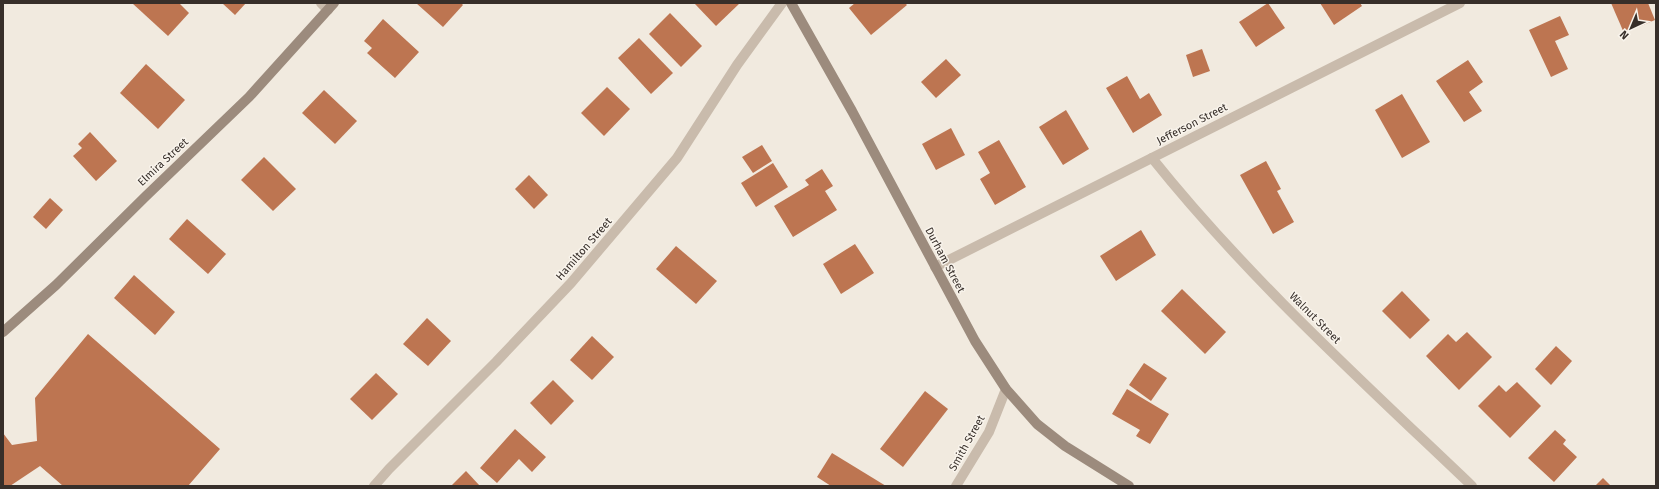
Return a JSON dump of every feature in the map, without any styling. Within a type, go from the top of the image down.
[{"type":"street","name":"Hamilton Street","points":[[374,486],[571,283],[677,158],[737,65],[782,3]]},
{"type":"street","name":"Durham Street","points":[[791,3],[852,111],[975,341],[1006,389],[1037,424],[1065,446],[1129,486]]},
{"type":"street","name":"Jefferson Street","points":[[935,267],[1460,3]]},
{"type":"street","name":"Elmira Street","points":[[3,332],[56,285],[249,97],[328,5]]},
{"type":"street","name":"Walnut Street","points":[[1152,158],[1180,194],[1280,300],[1360,380],[1472,486]]},
{"type":"street","name":"Smith Street","points":[[956,486],[989,432],[1006,389]]},
{"type":"building","points":[[132,3],[179,3],[189,13],[168,36]]},
{"type":"building","points":[[222,3],[246,3],[235,15]]},
{"type":"building","points":[[416,3],[461,3],[463,5],[443,27]]},
{"type":"building","points":[[740,3],[716,26],[695,4]]},
{"type":"building","points":[[855,3],[905,3],[907,5],[871,35],[849,8]]},
{"type":"building","points":[[1268,3],[1285,28],[1256,47],[1239,22]]},
{"type":"building","points":[[1320,3],[1360,3],[1362,6],[1334,25]]},
{"type":"building","points":[[1611,3],[1648,3],[1655,20],[1624,33]]},
{"type":"building","points":[[670,13],[702,46],[681,67],[649,34]]},
{"type":"building","points":[[1560,16],[1569,35],[1555,41],[1568,69],[1551,77],[1529,30]]},
{"type":"building","points":[[383,19],[419,52],[395,78],[367,53],[372,48],[364,41]]},
{"type":"building","points":[[639,38],[673,73],[651,94],[618,58]]},
{"type":"building","points":[[1202,49],[1210,71],[1193,77],[1186,55]]},
{"type":"building","points":[[946,59],[961,75],[936,98],[921,82]]},
{"type":"building","points":[[1468,60],[1483,82],[1469,92],[1482,111],[1464,122],[1436,81]]},
{"type":"building","points":[[146,64],[185,100],[158,129],[120,93]]},
{"type":"building","points":[[1127,76],[1140,99],[1149,93],[1162,115],[1133,133],[1106,88]]},
{"type":"building","points":[[607,87],[630,109],[604,136],[581,113]]},
{"type":"building","points":[[324,90],[357,121],[335,144],[302,113]]},
{"type":"building","points":[[1402,94],[1430,142],[1402,158],[1375,110]]},
{"type":"building","points":[[1066,110],[1089,149],[1063,165],[1039,127]]},
{"type":"building","points":[[951,128],[965,155],[936,170],[922,144]]},
{"type":"building","points":[[90,132],[117,161],[96,181],[73,156],[82,148],[78,144]]},
{"type":"building","points":[[999,140],[1026,187],[995,205],[980,179],[990,173],[978,152]]},
{"type":"building","points":[[762,145],[772,161],[753,173],[742,157]]},
{"type":"building","points":[[264,157],[296,189],[273,211],[241,180]]},
{"type":"building","points":[[1266,161],[1281,189],[1277,191],[1294,222],[1273,234],[1240,175]]},
{"type":"building","points":[[773,163],[788,187],[756,207],[741,183]]},
{"type":"building","points":[[822,169],[833,186],[825,191],[837,210],[793,237],[774,206],[809,185],[805,180]]},
{"type":"building","points":[[529,175],[548,195],[534,209],[515,189]]},
{"type":"building","points":[[50,198],[63,210],[46,229],[33,217]]},
{"type":"building","points":[[187,219],[226,254],[208,274],[169,239]]},
{"type":"building","points":[[1141,230],[1156,255],[1116,281],[1100,256]]},
{"type":"building","points":[[855,244],[874,273],[841,294],[823,264]]},
{"type":"building","points":[[676,246],[717,281],[696,304],[656,269]]},
{"type":"building","points":[[134,275],[175,312],[155,335],[114,298]]},
{"type":"building","points":[[1182,289],[1226,332],[1205,354],[1161,311]]},
{"type":"building","points":[[1402,291],[1430,320],[1410,339],[1382,311]]},
{"type":"building","points":[[427,318],[451,341],[428,366],[403,344]]},
{"type":"building","points":[[1467,332],[1492,357],[1459,390],[1426,356],[1448,334],[1456,342]]},
{"type":"building","points":[[88,334],[220,449],[188,486],[63,486],[40,466],[10,486],[3,486],[3,433],[12,445],[37,441],[35,398]]},
{"type":"building","points":[[592,336],[614,357],[592,380],[570,360]]},
{"type":"building","points":[[1556,346],[1572,361],[1551,385],[1535,369]]},
{"type":"building","points":[[1144,363],[1167,378],[1151,401],[1129,385]]},
{"type":"building","points":[[376,373],[398,394],[372,420],[350,399]]},
{"type":"building","points":[[553,380],[574,401],[551,425],[530,403]]},
{"type":"building","points":[[1517,382],[1541,406],[1510,438],[1478,406],[1499,385],[1506,392]]},
{"type":"building","points":[[1127,389],[1169,414],[1150,444],[1136,436],[1140,430],[1112,414]]},
{"type":"building","points":[[925,391],[948,409],[903,467],[880,449]]},
{"type":"building","points":[[515,429],[546,457],[532,472],[519,459],[497,483],[480,468]]},
{"type":"building","points":[[1555,430],[1566,440],[1563,444],[1577,457],[1554,482],[1528,458]]},
{"type":"building","points":[[832,453],[886,486],[831,486],[817,477]]},
{"type":"building","points":[[466,471],[480,486],[451,486]]},
{"type":"building","points":[[1603,478],[1611,486],[1595,486]]}]
